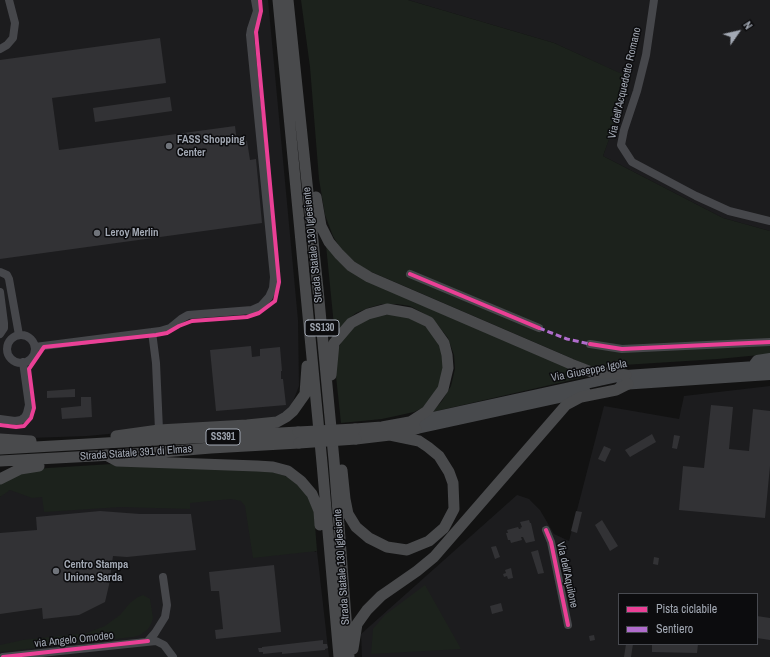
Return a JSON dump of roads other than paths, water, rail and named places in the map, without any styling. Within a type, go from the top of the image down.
[{"type":"highway","name":"Strada Statale 130 Iglesiente","points":[[278,0],[339,657]]},
{"type":"highway","name":"Strada Statale 130 Iglesiente","points":[[288,0],[334,460],[350,657]]},
{"type":"highway","points":[[303,147],[311,160],[317,211],[321,226],[330,242],[351,266],[369,277],[571,364],[594,373],[613,373],[627,379],[616,390],[581,397],[566,405],[434,556],[417,571],[381,596],[367,610],[357,624],[350,657]]},
{"type":"highway","points":[[328,399],[334,343],[351,323],[368,314],[387,309],[410,313],[429,322],[444,343],[448,368],[443,389],[414,424]]},
{"type":"highway","points":[[104,443],[114,437],[159,430],[277,422],[286,417],[300,402],[305,394],[310,339]]},
{"type":"highway","name":"Strada Statale 391 di Elmas","points":[[356,434],[382,427],[414,424]]},
{"type":"highway","name":"Strada Statale 391 di Elmas","points":[[0,461],[150,453],[299,438],[356,434],[390,436],[414,424]]},
{"type":"highway","points":[[334,460],[342,468],[348,514],[356,526],[369,538],[388,547],[407,550],[429,541],[444,528],[454,509],[453,484],[449,472],[439,456],[428,447],[418,441],[390,436]]},
{"type":"highway","name":"Strada Statale 391 di Elmas","points":[[0,449],[104,443],[299,438]]},
{"type":"highway","points":[[0,439],[52,441],[58,446]]},
{"type":"highway","points":[[106,455],[117,461],[257,466],[273,467],[288,471],[301,481],[312,494],[319,511],[324,562],[332,580]]},
{"type":"highway","points":[[0,479],[20,469],[46,465],[57,458]]},
{"type":"main road","points":[[751,366],[757,360],[770,358]]},
{"type":"main road","name":"Via Giuseppe Igola","points":[[414,424],[627,379],[770,365]]},
{"type":"main road","name":"Via Giuseppe Igola","points":[[627,379],[770,375]]},
{"type":"street","points":[[0,49],[7,45],[13,38],[15,23],[9,0]]},
{"type":"street","points":[[35,347],[152,332],[170,328],[180,319],[188,316],[252,310],[265,302],[269,297],[273,288],[274,277],[250,34],[257,11],[255,0]]},
{"type":"street","name":"Via dell'Acquedotto Romano","points":[[654,0],[646,55],[637,92],[624,130],[621,145],[632,162],[696,196],[729,211],[770,221]]},
{"type":"street","points":[[0,272],[7,275],[9,279],[20,335]]},
{"type":"street","points":[[410,274],[539,328]]},
{"type":"street","points":[[0,292],[4,323],[4,328],[0,334]]},
{"type":"street","points":[[152,332],[156,363],[159,430]]},
{"type":"street","points":[[20,335],[29,337],[33,340],[35,347],[32,358],[29,361],[23,362],[15,361],[4,350],[12,338],[20,335]]},
{"type":"street","points":[[590,344],[622,349],[770,342]]},
{"type":"street","points":[[0,419],[15,421],[21,420],[28,413],[23,362]]},
{"type":"street","name":"Via dell'Aquilone","points":[[546,530],[551,542],[568,625]]},
{"type":"street","points":[[148,641],[158,629],[165,617],[167,605],[163,577]]},
{"type":"street","points":[[148,641],[156,641],[164,645],[173,657]]},
{"type":"street","name":"via Angelo Omodeo","points":[[2,657],[148,641]]},
{"type":"place","name":"FASS Shopping Center","points":[[169,146]]},
{"type":"place","name":"Leroy Merlin","points":[[97,233]]},
{"type":"place","name":"Centro Stampa Unione Sarda","points":[[56,571]]}]
